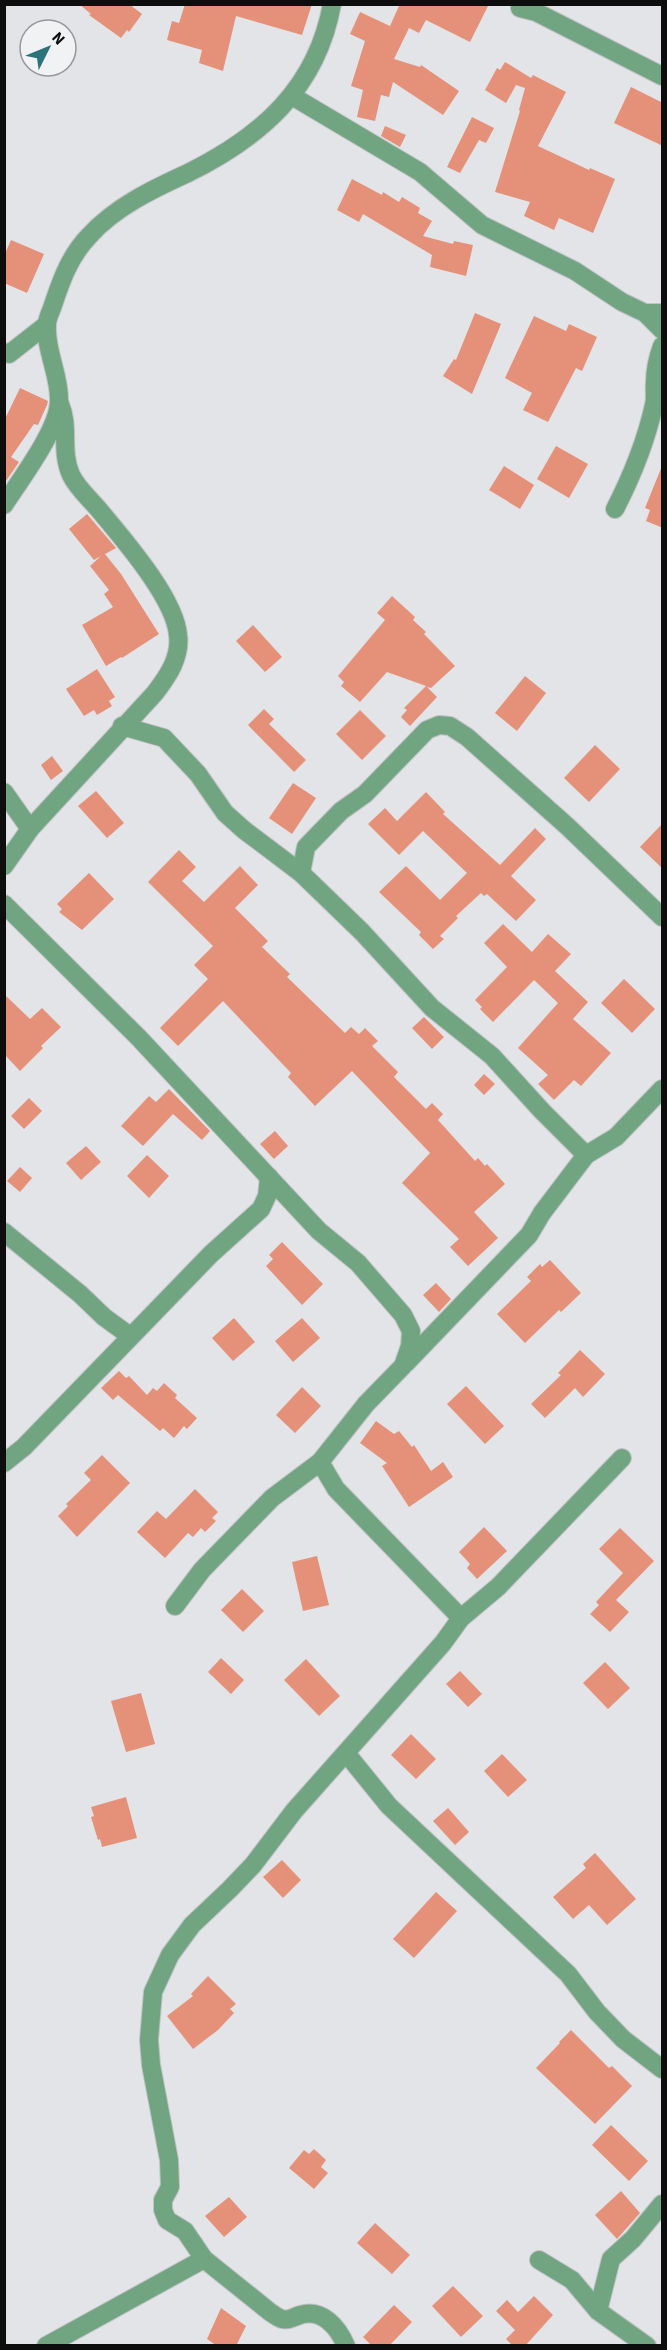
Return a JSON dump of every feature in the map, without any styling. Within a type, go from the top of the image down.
[{"type":"street","points":[[4,866],[30,829],[122,726],[155,693],[169,674],[176,658],[178,634],[172,615],[153,581],[71,476],[64,448],[66,417],[60,402],[46,324],[61,279],[74,253],[105,220],[163,184],[241,144],[270,120],[291,96],[313,64],[323,42],[332,4]]},
{"type":"street","points":[[520,8],[536,12],[663,76]]},
{"type":"street","points":[[291,96],[420,172],[482,225],[575,272],[622,302],[654,313],[663,330]]},
{"type":"street","points":[[4,352],[9,354],[46,324]]},
{"type":"street","points":[[615,509],[632,474],[651,418],[655,402],[658,357],[663,346]]},
{"type":"street","points":[[4,505],[49,436],[60,402]]},
{"type":"street","points":[[301,873],[306,847],[341,811],[365,794],[427,730],[440,725],[450,726],[467,737],[515,779],[663,917]]},
{"type":"street","points":[[122,726],[164,738],[198,774],[225,813],[301,873],[370,941],[445,1021],[492,1056],[586,1155]]},
{"type":"street","points":[[4,792],[30,829]]},
{"type":"street","points":[[4,904],[139,1038],[320,1231],[358,1263],[403,1315],[411,1331],[410,1346],[403,1366]]},
{"type":"street","points":[[175,1605],[202,1570],[272,1498],[320,1462],[366,1404],[529,1235],[542,1213],[586,1155],[616,1137],[663,1089]]},
{"type":"street","points":[[4,1463],[24,1448],[211,1254],[261,1209],[267,1196],[269,1177]]},
{"type":"street","points":[[4,1232],[80,1294],[104,1317],[130,1336]]},
{"type":"street","points":[[346,2346],[331,2322],[323,2316],[312,2314],[281,2319],[204,2259],[185,2232],[167,2220],[163,2210],[163,2200],[170,2187],[169,2160],[151,2065],[149,2040],[153,1992],[179,1940],[192,1924],[252,1865],[275,1833],[443,1643],[461,1618],[498,1587],[622,1458]]},
{"type":"street","points":[[320,1462],[336,1489],[461,1618]]},
{"type":"street","points":[[346,1753],[389,1806],[568,1974],[597,2012],[623,2039],[663,2069]]},
{"type":"street","points":[[598,2311],[611,2259],[633,2239],[663,2204]]},
{"type":"street","points":[[46,2346],[204,2259]]},
{"type":"street","points":[[539,2260],[572,2280],[598,2311],[647,2346]]},
{"type":"building","points":[[79,4],[129,4],[142,14],[129,32],[127,30],[121,38],[89,15],[91,14]]},
{"type":"building","points":[[185,4],[312,4],[302,35],[236,16],[223,71],[199,63],[202,50],[167,40],[172,21],[179,23]]},
{"type":"building","points":[[396,4],[489,4],[470,42],[426,20],[419,33],[409,28],[394,59],[420,67],[421,65],[459,91],[443,115],[393,82],[389,97],[381,95],[375,121],[357,117],[363,90],[351,86],[365,41],[350,34],[360,12],[390,26],[399,6]]},
{"type":"building","points":[[505,62],[531,78],[533,75],[566,92],[538,146],[589,170],[590,168],[615,179],[593,233],[559,218],[554,230],[524,216],[530,202],[495,192],[525,88],[516,85],[506,103],[485,90],[497,68],[500,70]]},
{"type":"building","points":[[631,87],[663,103],[663,146],[614,123]]},
{"type":"building","points":[[472,117],[494,128],[486,143],[479,140],[460,173],[447,167]]},
{"type":"building","points":[[385,126],[406,135],[400,147],[381,136]]},
{"type":"building","points":[[352,179],[382,195],[383,192],[399,202],[402,197],[420,208],[418,213],[432,221],[423,236],[453,244],[454,241],[473,245],[466,276],[430,267],[432,255],[363,214],[359,222],[337,210]]},
{"type":"building","points":[[11,240],[44,254],[27,293],[4,283],[4,256]]},
{"type":"building","points":[[475,313],[501,324],[472,394],[443,376],[454,359],[456,360]]},
{"type":"building","points":[[534,316],[566,331],[569,324],[597,337],[582,371],[576,368],[548,422],[523,410],[532,393],[505,378]]},
{"type":"building","points":[[20,388],[48,401],[38,425],[34,424],[11,457],[19,462],[4,484],[4,421]]},
{"type":"building","points":[[556,446],[588,464],[569,498],[537,479]]},
{"type":"building","points":[[504,466],[534,485],[520,509],[489,490]]},
{"type":"building","points":[[662,466],[663,528],[646,521],[650,510],[645,508]]},
{"type":"building","points":[[87,514],[116,548],[105,554],[121,574],[159,634],[106,666],[82,625],[113,607],[104,594],[109,590],[90,566],[101,556],[94,560],[69,529]]},
{"type":"building","points":[[392,596],[415,617],[413,620],[426,632],[424,634],[455,666],[431,688],[427,687],[437,697],[410,726],[401,717],[407,710],[404,708],[426,686],[387,672],[360,702],[341,686],[344,682],[338,676],[385,620],[377,613]]},
{"type":"building","points":[[253,625],[282,657],[265,672],[236,641]]},
{"type":"building","points":[[97,669],[115,697],[109,701],[112,706],[97,715],[94,710],[84,716],[66,689]]},
{"type":"building","points":[[525,676],[546,693],[517,731],[495,713]]},
{"type":"building","points":[[264,709],[274,719],[269,724],[306,760],[294,772],[248,725]]},
{"type":"building","points":[[360,710],[386,736],[362,760],[336,734]]},
{"type":"building","points":[[595,745],[620,769],[589,802],[564,778]]},
{"type":"building","points":[[52,756],[63,771],[51,780],[41,765]]},
{"type":"building","points":[[293,783],[316,798],[292,834],[269,818]]},
{"type":"building","points":[[96,791],[124,823],[107,838],[78,806]]},
{"type":"building","points":[[426,792],[445,812],[443,814],[500,865],[535,828],[546,839],[511,876],[536,900],[516,921],[487,894],[484,896],[481,893],[456,916],[458,918],[440,936],[444,939],[433,949],[419,935],[421,932],[379,892],[406,866],[440,900],[467,873],[423,831],[399,855],[368,824],[385,808],[397,821]]},
{"type":"building","points":[[663,823],[663,869],[640,847]]},
{"type":"building","points":[[179,850],[196,867],[182,881],[204,902],[240,866],[258,885],[235,908],[268,941],[262,947],[290,974],[287,977],[345,1033],[351,1027],[359,1034],[365,1028],[378,1041],[372,1046],[398,1072],[394,1077],[426,1109],[432,1103],[443,1114],[438,1120],[475,1161],[478,1158],[485,1166],[487,1164],[505,1184],[474,1212],[498,1238],[468,1266],[450,1247],[459,1239],[402,1183],[430,1153],[352,1071],[315,1106],[288,1077],[291,1073],[223,1001],[178,1046],[160,1028],[208,979],[194,965],[213,946],[148,882]]},
{"type":"building","points":[[89,873],[114,899],[82,930],[59,912],[62,909],[57,904]]},
{"type":"building","points":[[503,924],[532,952],[548,934],[571,954],[555,971],[588,1002],[573,1019],[611,1053],[581,1086],[574,1080],[554,1100],[538,1084],[548,1075],[518,1048],[558,1003],[534,980],[493,1022],[480,1009],[482,1007],[475,1000],[507,967],[484,943]]},
{"type":"building","points":[[624,979],[655,1009],[632,1033],[601,1003]]},
{"type":"building","points":[[4,994],[30,1019],[42,1008],[61,1027],[20,1071],[4,1054]]},
{"type":"building","points":[[424,1017],[444,1037],[432,1049],[412,1028]]},
{"type":"building","points":[[484,1074],[495,1084],[484,1095],[474,1085]]},
{"type":"building","points":[[169,1089],[210,1131],[202,1140],[173,1114],[143,1146],[121,1126],[149,1096],[156,1102]]},
{"type":"building","points":[[29,1098],[42,1111],[24,1129],[11,1116]]},
{"type":"building","points":[[275,1131],[288,1146],[274,1159],[260,1144]]},
{"type":"building","points":[[86,1146],[101,1162],[81,1180],[66,1163]]},
{"type":"building","points":[[147,1155],[169,1176],[149,1198],[127,1176]]},
{"type":"building","points":[[20,1167],[32,1178],[20,1192],[7,1181]]},
{"type":"building","points":[[282,1242],[323,1284],[302,1305],[266,1266],[273,1259],[269,1255]]},
{"type":"building","points":[[550,1260],[581,1293],[561,1312],[559,1310],[525,1343],[497,1314],[531,1281],[527,1277],[540,1264],[542,1267]]},
{"type":"building","points":[[436,1283],[451,1299],[439,1312],[423,1295]]},
{"type":"building","points":[[234,1318],[255,1342],[233,1361],[212,1338]]},
{"type":"building","points":[[302,1318],[320,1338],[293,1362],[275,1341]]},
{"type":"building","points":[[580,1350],[605,1374],[583,1397],[575,1388],[545,1418],[531,1404],[561,1375],[558,1373]]},
{"type":"building","points":[[119,1371],[126,1378],[129,1376],[147,1395],[153,1388],[157,1391],[164,1383],[177,1395],[175,1398],[197,1418],[187,1429],[184,1426],[174,1438],[163,1428],[160,1431],[118,1395],[113,1400],[101,1388]]},
{"type":"building","points":[[466,1386],[504,1426],[485,1444],[447,1404]]},
{"type":"building","points":[[302,1387],[321,1406],[295,1433],[276,1415]]},
{"type":"building","points":[[376,1421],[394,1434],[399,1431],[412,1447],[414,1445],[431,1471],[443,1462],[453,1477],[409,1507],[382,1466],[387,1463],[360,1443]]},
{"type":"building","points":[[102,1455],[130,1483],[77,1537],[58,1516],[68,1506],[66,1504],[91,1480],[84,1473]]},
{"type":"building","points":[[195,1489],[218,1512],[212,1518],[216,1521],[205,1532],[201,1528],[193,1537],[188,1533],[165,1558],[137,1532],[157,1511],[166,1519]]},
{"type":"building","points":[[484,1527],[507,1551],[477,1579],[467,1568],[470,1564],[459,1552]]},
{"type":"building","points":[[620,1528],[654,1561],[616,1600],[629,1612],[610,1632],[590,1614],[599,1605],[596,1602],[623,1573],[599,1549]]},
{"type":"building","points":[[317,1556],[329,1605],[303,1611],[292,1562]]},
{"type":"building","points":[[242,1589],[264,1611],[243,1632],[221,1610]]},
{"type":"building","points":[[221,1658],[244,1680],[231,1694],[208,1672]]},
{"type":"building","points":[[306,1659],[340,1696],[319,1716],[284,1680]]},
{"type":"building","points":[[605,1662],[630,1688],[608,1709],[583,1683]]},
{"type":"building","points":[[460,1671],[482,1694],[468,1707],[446,1684]]},
{"type":"building","points":[[141,1693],[155,1744],[126,1752],[111,1701]]},
{"type":"building","points":[[411,1734],[436,1759],[416,1779],[391,1755]]},
{"type":"building","points":[[502,1754],[527,1780],[508,1797],[484,1771]]},
{"type":"building","points":[[126,1797],[137,1838],[102,1847],[91,1817],[94,1816],[91,1807]]},
{"type":"building","points":[[448,1808],[469,1832],[455,1845],[433,1821]]},
{"type":"building","points":[[595,1853],[636,1899],[607,1925],[589,1905],[573,1919],[553,1897],[586,1868],[583,1864]]},
{"type":"building","points":[[282,1860],[301,1880],[283,1898],[263,1877]]},
{"type":"building","points":[[436,1892],[457,1911],[414,1958],[393,1939]]},
{"type":"building","points":[[208,1976],[236,2004],[230,2009],[234,2013],[218,2030],[193,2049],[167,2016],[193,1996],[191,1994]]},
{"type":"building","points":[[571,2030],[609,2068],[612,2066],[632,2086],[595,2124],[536,2068]]},
{"type":"building","points":[[611,2125],[648,2161],[629,2181],[592,2145]]},
{"type":"building","points":[[314,2149],[326,2160],[321,2167],[328,2173],[314,2189],[289,2168],[304,2150],[309,2154]]},
{"type":"building","points":[[621,2191],[640,2213],[617,2239],[595,2215]]},
{"type":"building","points":[[229,2197],[247,2217],[224,2237],[205,2216]]},
{"type":"building","points":[[375,2223],[410,2255],[392,2274],[357,2243]]},
{"type":"building","points":[[453,2286],[483,2316],[461,2337],[432,2306]]},
{"type":"building","points":[[534,2296],[553,2315],[525,2346],[513,2346],[506,2339],[515,2330],[496,2311],[507,2300],[518,2312]]},
{"type":"building","points":[[394,2305],[412,2322],[389,2346],[372,2346],[363,2337]]},
{"type":"building","points":[[221,2308],[246,2326],[236,2346],[217,2346],[207,2339]]}]
